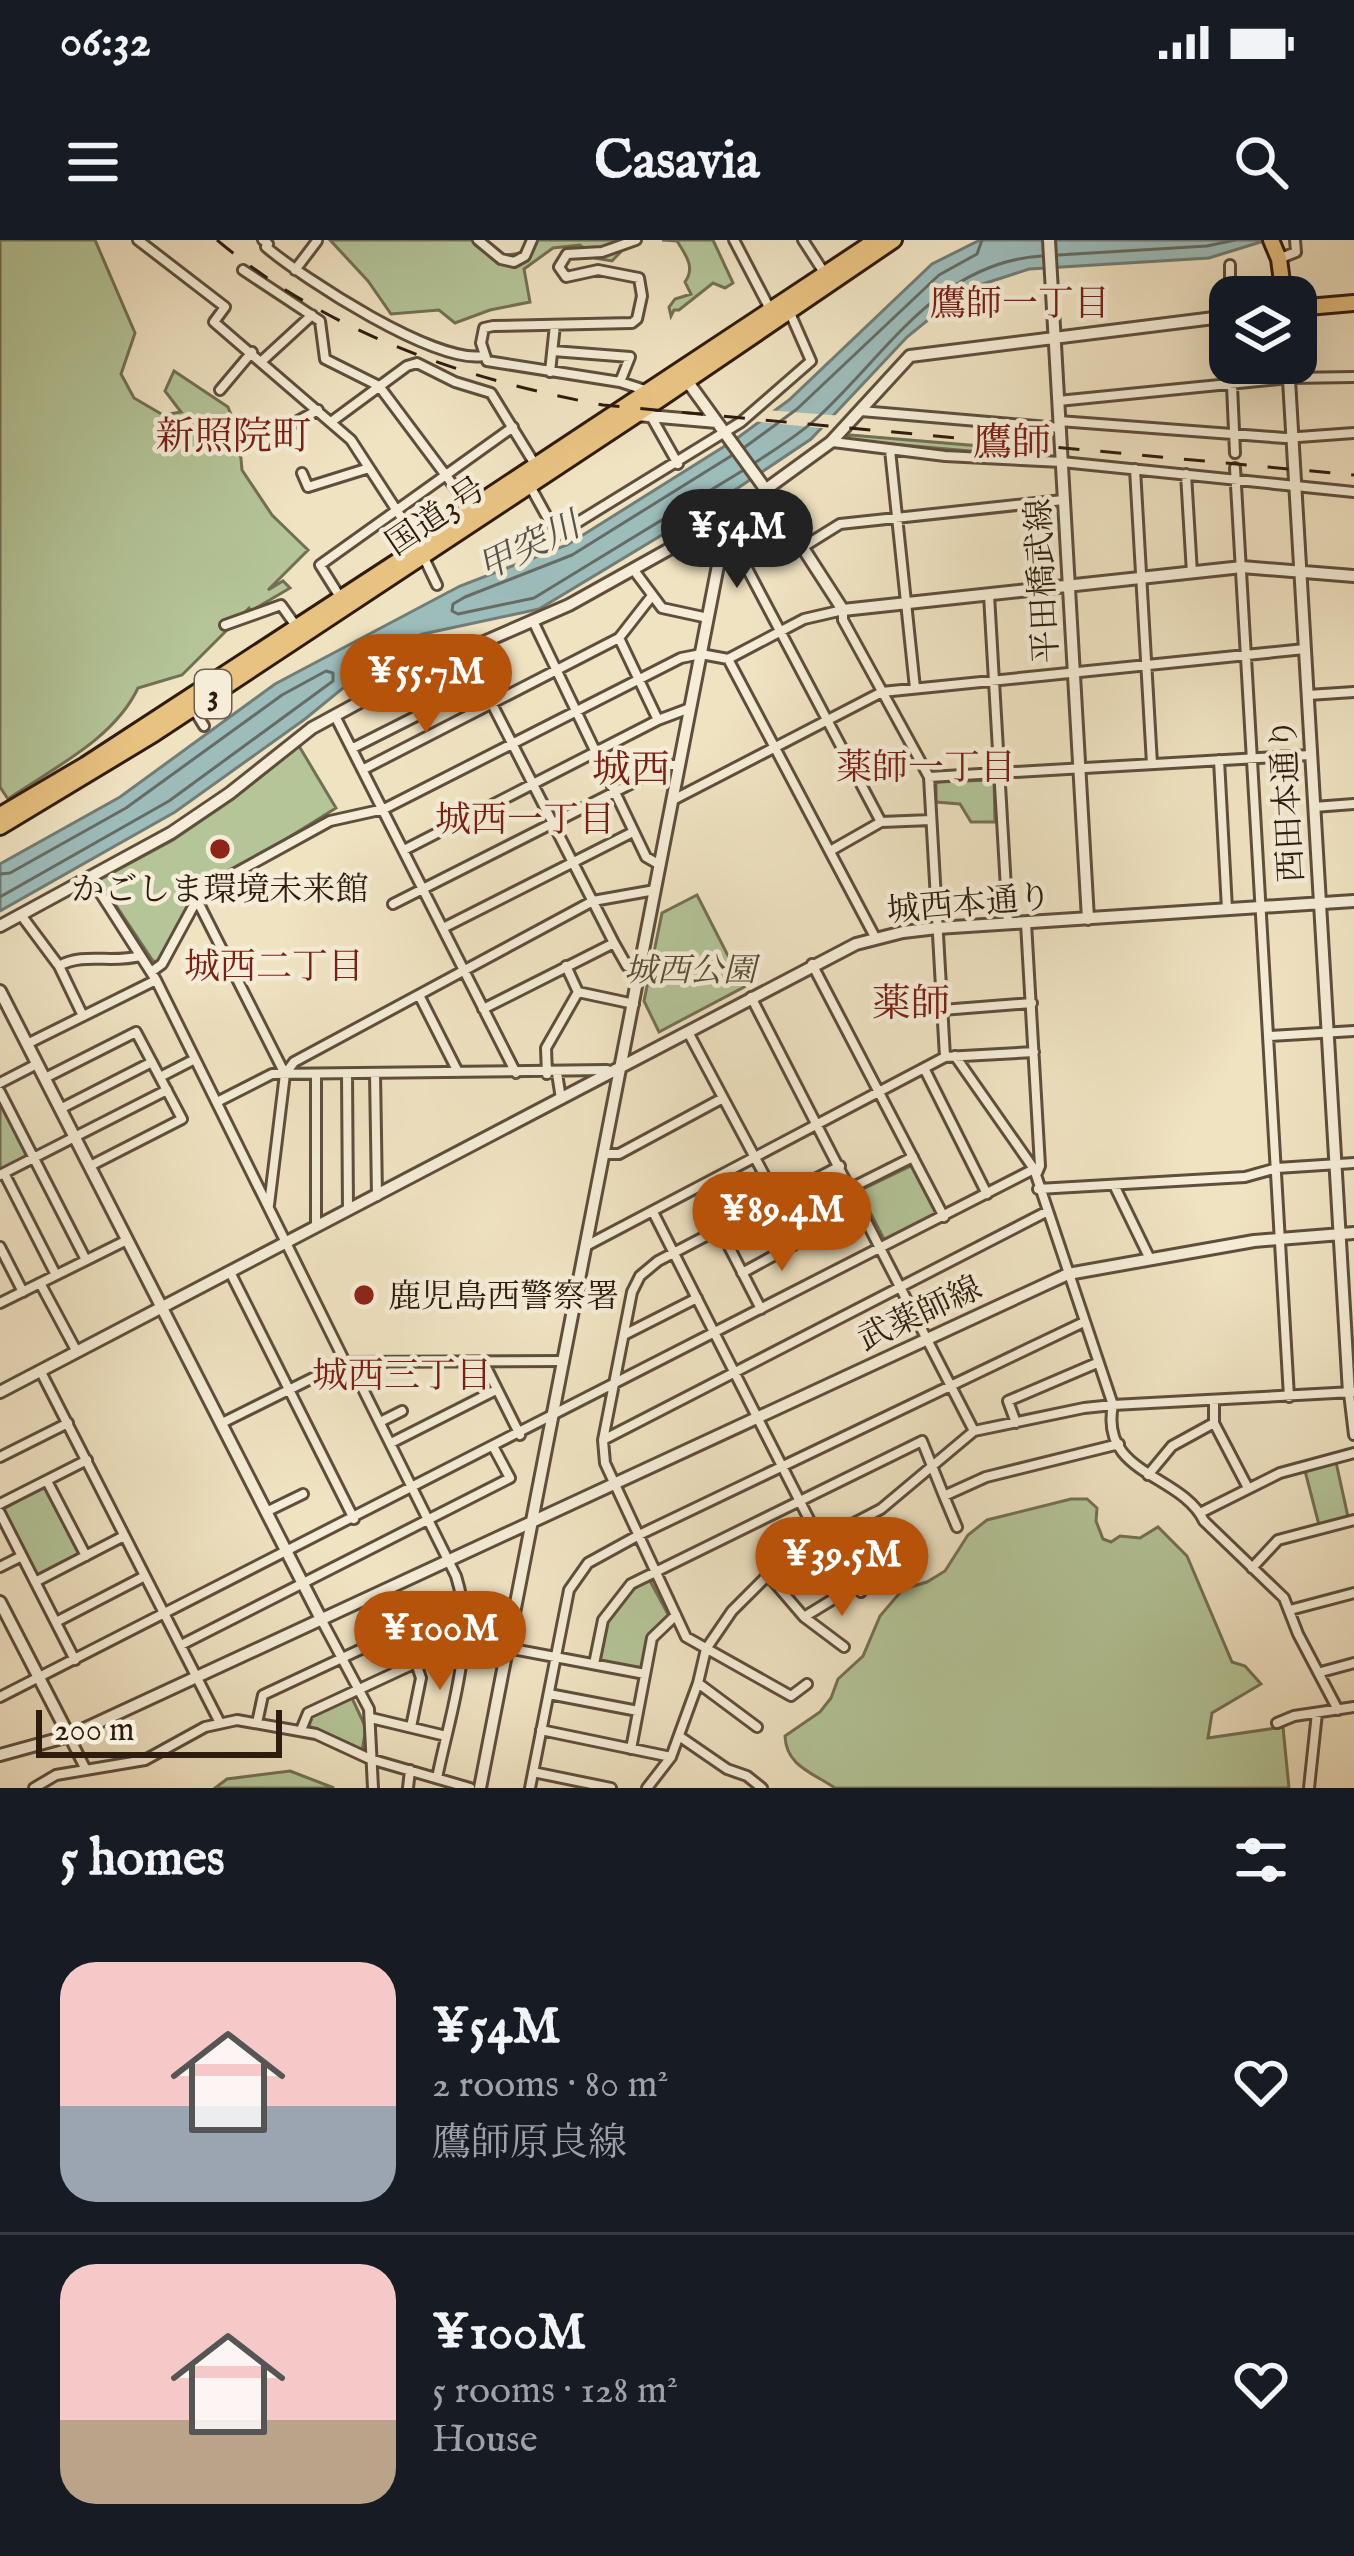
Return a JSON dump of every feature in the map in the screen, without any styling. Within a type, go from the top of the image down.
[{"type":"main road","name":"国道3号","points":[[0,827],[92,775],[266,663],[471,509],[656,395],[876,240]]},
{"type":"main road","name":"国道3号","points":[[684,375],[790,313],[894,240]]},
{"type":"main road","points":[[1317,306],[1354,303]]},
{"type":"main road","name":"国道3号","points":[[0,815],[101,755],[340,597],[644,416],[656,395]]},
{"type":"street","points":[[138,240],[225,307],[214,322],[351,440],[437,585]]},
{"type":"street","points":[[478,240],[501,259],[514,262],[525,256],[532,240]]},
{"type":"street","points":[[636,240],[613,250],[567,254],[559,267],[566,277],[598,270],[639,278],[642,296],[637,319],[623,324],[484,328],[483,356],[487,362],[620,382],[656,395]]},
{"type":"street","points":[[734,240],[771,311]]},
{"type":"street","points":[[803,240],[825,275]]},
{"type":"street","name":"平田橋武線","points":[[1049,240],[1088,920]]},
{"type":"street","points":[[1275,248],[1296,252],[1295,240]]},
{"type":"street","points":[[267,241],[266,247],[295,270],[403,332],[468,357],[483,356]]},
{"type":"street","points":[[295,270],[317,241]]},
{"type":"street","points":[[1230,265],[1230,276]]},
{"type":"street","points":[[243,270],[320,321],[325,358],[379,386],[471,509]]},
{"type":"street","points":[[530,484],[557,536],[678,464],[812,361],[790,313]]},
{"type":"street","points":[[263,360],[312,315]]},
{"type":"street","points":[[0,926],[171,833],[335,715],[533,621],[698,532],[722,527],[755,504],[763,487],[831,442],[910,356],[1209,318]]},
{"type":"street","points":[[550,373],[555,325]]},
{"type":"street","points":[[553,351],[630,357],[620,382]]},
{"type":"street","points":[[220,390],[252,352]]},
{"type":"street","points":[[332,422],[417,363],[454,382],[491,393],[536,467]]},
{"type":"street","points":[[684,375],[843,610],[843,620],[929,777],[950,1056],[1035,1172],[1113,1405],[1111,1428],[1131,1464],[1197,1506],[1274,1587],[1338,1709]]},
{"type":"street","points":[[1317,377],[1354,376]]},
{"type":"street","points":[[1058,400],[1222,384]]},
{"type":"street","points":[[1232,384],[1235,453]]},
{"type":"street","name":"西田本通り","points":[[1289,384],[1351,1392]]},
{"type":"street","points":[[265,439],[318,410]]},
{"type":"street","points":[[859,411],[1293,438],[1354,433]]},
{"type":"street","points":[[644,416],[722,430]]},
{"type":"street","points":[[644,416],[678,464]]},
{"type":"street","points":[[340,597],[320,565],[513,427]]},
{"type":"street","points":[[831,442],[1186,474],[1235,473],[1354,494]]},
{"type":"street","points":[[890,450],[915,688]]},
{"type":"street","points":[[302,473],[308,488],[369,468]]},
{"type":"street","points":[[1136,470],[1152,764]]},
{"type":"street","points":[[1235,473],[1289,1397]]},
{"type":"street","points":[[1186,474],[1192,573]]},
{"type":"street","points":[[763,487],[767,517]]},
{"type":"street","points":[[803,548],[840,524],[1063,500]]},
{"type":"street","points":[[720,555],[732,539],[767,517],[785,520]]},
{"type":"street","points":[[722,527],[880,822]]},
{"type":"street","points":[[480,1788],[661,866],[722,527]]},
{"type":"street","points":[[27,1044],[153,976],[196,898],[330,821],[384,809],[689,655],[728,659],[803,619],[843,610],[1242,567],[1354,576]]},
{"type":"street","points":[[633,569],[662,608],[708,618]]},
{"type":"street","points":[[989,595],[1009,924]]},
{"type":"street","points":[[364,769],[619,638],[651,597]]},
{"type":"street","points":[[225,625],[281,605],[296,626]]},
{"type":"street","points":[[533,621],[646,857],[661,866]]},
{"type":"street","points":[[619,638],[658,720]]},
{"type":"street","points":[[673,800],[882,692],[1305,650]]},
{"type":"street","points":[[465,651],[614,943],[627,966],[640,970]]},
{"type":"street","points":[[728,659],[875,937]]},
{"type":"street","points":[[352,748],[480,684]]},
{"type":"street","points":[[1307,695],[1354,692]]},
{"type":"street","points":[[193,708],[204,726]]},
{"type":"street","points":[[404,850],[658,720],[691,708]]},
{"type":"street","points":[[335,715],[516,1073]]},
{"type":"street","points":[[929,777],[1310,755]]},
{"type":"street","points":[[1219,760],[1227,910]]},
{"type":"street","points":[[393,904],[668,765],[680,765]]},
{"type":"street","points":[[1313,807],[1354,804]]},
{"type":"street","points":[[830,851],[880,822],[931,820]]},
{"type":"street","points":[[443,928],[633,832]]},
{"type":"street","points":[[90,878],[153,976],[414,1488],[464,1601],[465,1640],[437,1778]]},
{"type":"street","points":[[269,1206],[285,1074],[294,1062],[593,901],[656,890]]},
{"type":"street","points":[[196,898],[285,1074]]},
{"type":"street","name":"城西本通り","points":[[0,1392],[812,964],[875,937],[937,928],[1354,902]]},
{"type":"street","points":[[21,915],[58,967],[83,1016]]},
{"type":"street","points":[[0,1697],[1035,1172],[1040,1166],[1027,923]]},
{"type":"street","points":[[483,1009],[614,943]]},
{"type":"street","points":[[58,967],[74,958],[128,960],[141,956]]},
{"type":"street","points":[[812,964],[944,1216]]},
{"type":"street","points":[[566,966],[578,992]]},
{"type":"street","points":[[0,991],[358,1690],[370,1718],[373,1788]]},
{"type":"street","points":[[578,992],[634,1004]]},
{"type":"street","points":[[561,1099],[546,1048],[578,992]]},
{"type":"street","points":[[420,997],[458,1072]]},
{"type":"street","points":[[751,997],[974,1431]]},
{"type":"street","points":[[943,1010],[1032,1003]]},
{"type":"street","points":[[1269,1036],[1354,1031]]},
{"type":"street","points":[[45,1078],[136,1032],[182,1118],[90,1166]]},
{"type":"street","points":[[688,1032],[777,1199]]},
{"type":"street","points":[[586,1246],[950,1056],[1034,1052]]},
{"type":"street","points":[[160,1077],[195,1059]]},
{"type":"street","points":[[60,1108],[152,1062]]},
{"type":"street","points":[[0,1083],[38,1064]]},
{"type":"street","points":[[218,1102],[272,1074],[552,1074],[621,1068]]},
{"type":"street","points":[[924,1068],[988,1194]]},
{"type":"street","points":[[376,1073],[377,1196]]},
{"type":"street","points":[[316,1074],[316,1228]]},
{"type":"street","points":[[346,1074],[348,1211]]},
{"type":"street","points":[[56,1275],[2,1174],[167,1090]]},
{"type":"street","points":[[0,1093],[86,1260]]},
{"type":"street","points":[[604,1154],[619,1154],[723,1098]]},
{"type":"street","points":[[851,1187],[913,1157]]},
{"type":"street","points":[[1038,1189],[1245,1177],[1277,1168],[1354,1162]]},
{"type":"street","points":[[808,1684],[790,1696],[686,1637],[605,1463],[603,1440],[635,1283],[648,1267],[840,1166]]},
{"type":"street","points":[[1114,1185],[1150,1259]]},
{"type":"street","points":[[742,1273],[861,1208]]},
{"type":"street","points":[[652,1212],[820,1540]]},
{"type":"street","points":[[603,1440],[1046,1212]]},
{"type":"street","points":[[720,1228],[760,1309]]},
{"type":"street","name":"武薬師線","points":[[0,1755],[69,1736],[1068,1274],[1281,1238],[1354,1233]]},
{"type":"street","points":[[0,1303],[128,1240]]},
{"type":"street","points":[[0,1247],[23,1292]]},
{"type":"street","points":[[230,1273],[354,1519]]},
{"type":"street","points":[[40,1283],[77,1352]]},
{"type":"street","points":[[623,1336],[697,1298]]},
{"type":"street","points":[[530,1788],[569,1590],[580,1570],[639,1535],[1084,1322]]},
{"type":"street","points":[[222,1423],[348,1362],[564,1360]]},
{"type":"street","points":[[482,1361],[520,1435]]},
{"type":"street","points":[[1016,1423],[1008,1401],[1097,1364]]},
{"type":"street","points":[[41,1372],[219,1721]]},
{"type":"street","points":[[391,1443],[496,1390]]},
{"type":"street","points":[[647,1788],[671,1757],[706,1649],[732,1610],[768,1576],[820,1540],[881,1509],[974,1431],[1113,1405],[1351,1392],[1354,1435]]},
{"type":"street","points":[[1214,1400],[1214,1423],[1248,1488]]},
{"type":"street","points":[[380,1422],[402,1411]]},
{"type":"street","points":[[0,1457],[68,1423]]},
{"type":"street","points":[[1148,1475],[1172,1446],[1214,1423]]},
{"type":"street","points":[[593,1664],[599,1630],[614,1602],[632,1584],[922,1441],[957,1527]]},
{"type":"street","points":[[944,1496],[986,1477],[1119,1444]]},
{"type":"street","points":[[181,1645],[510,1478],[494,1448]]},
{"type":"street","points":[[1200,1513],[1280,1473],[1354,1453]]},
{"type":"street","points":[[0,1504],[87,1460]]},
{"type":"street","points":[[47,1481],[86,1556]]},
{"type":"street","points":[[266,1512],[303,1494]]},
{"type":"street","points":[[0,1513],[75,1660]]},
{"type":"street","points":[[1252,1568],[1278,1540],[1354,1520]]},
{"type":"street","points":[[35,1582],[124,1536]]},
{"type":"street","points":[[0,1567],[22,1556]]},
{"type":"street","points":[[804,1618],[859,1588],[850,1572]]},
{"type":"street","points":[[56,1622],[145,1576]]},
{"type":"street","points":[[768,1576],[804,1618],[844,1647]]},
{"type":"street","points":[[1290,1610],[1354,1594]]},
{"type":"street","points":[[257,1723],[263,1695],[464,1601]]},
{"type":"street","points":[[0,1602],[86,1770]]},
{"type":"street","points":[[631,1749],[652,1638],[676,1615]]},
{"type":"street","points":[[301,1730],[308,1713],[465,1640],[645,1674]]},
{"type":"street","points":[[411,1727],[421,1678],[416,1663]]},
{"type":"street","points":[[1321,1672],[1354,1664]]},
{"type":"street","points":[[698,1682],[758,1727]]},
{"type":"street","points":[[548,1694],[638,1711]]},
{"type":"street","points":[[1277,1723],[1354,1707]]},
{"type":"street","points":[[1310,1788],[1317,1712]]},
{"type":"street","points":[[370,1718],[446,1736]]},
{"type":"street","points":[[34,1788],[56,1775],[146,1760],[219,1721],[301,1730],[370,1759],[470,1788]]},
{"type":"street","points":[[541,1730],[671,1757]]},
{"type":"street","points":[[679,1736],[763,1788]]},
{"type":"street","points":[[408,1788],[410,1770]]},
{"type":"street","points":[[533,1772],[611,1788]]},
{"type":"green space","points":[[0,240],[95,240],[135,333],[121,374],[134,398],[163,415],[181,412],[165,391],[174,371],[228,407],[239,436],[242,470],[272,515],[308,550],[268,590],[283,581],[290,588],[249,608],[182,675],[138,688],[98,737],[8,799],[0,787]]},
{"type":"green space","points":[[330,240],[480,240],[498,256],[522,253],[537,240],[632,240],[612,261],[595,258],[580,245],[553,248],[524,269],[530,302],[455,323],[439,310],[391,314]]},
{"type":"green space","points":[[662,240],[713,240],[733,283],[725,288],[713,283],[671,316],[669,307],[675,299],[691,294],[685,282],[689,266],[677,241]]},
{"type":"green space","points":[[850,435],[1015,449],[1015,455],[846,440]]},
{"type":"green space","points":[[299,746],[336,808],[193,897],[160,962],[153,961],[99,880],[173,840]]},
{"type":"green space","points":[[994,780],[995,822],[971,822],[960,804],[936,802],[936,782]]},
{"type":"green space","name":"城西公園","points":[[697,895],[744,987],[659,1032],[644,1001],[662,913]]},
{"type":"green space","points":[[0,1101],[26,1157],[0,1171]]},
{"type":"green space","points":[[913,1165],[938,1214],[885,1241],[859,1191]]},
{"type":"green space","points":[[1336,1462],[1348,1517],[1319,1525],[1305,1471]]},
{"type":"green space","points":[[48,1487],[81,1551],[80,1556],[35,1576],[2,1510]]},
{"type":"green space","points":[[1087,1499],[1097,1508],[1103,1539],[1140,1538],[1158,1527],[1187,1556],[1232,1662],[1245,1666],[1261,1684],[1212,1713],[1208,1738],[1283,1727],[1289,1788],[835,1788],[795,1762],[785,1736],[820,1712],[838,1679],[863,1656],[880,1616],[903,1589],[945,1571],[968,1535],[987,1520]]},
{"type":"green space","points":[[649,1579],[669,1616],[651,1632],[643,1668],[600,1663],[602,1637],[612,1614]]},
{"type":"green space","points":[[351,1696],[366,1728],[362,1751],[307,1725],[311,1715]]},
{"type":"green space","points":[[290,1771],[334,1788],[215,1788],[227,1779]]},
{"type":"water","points":[[980,240],[1267,240],[1209,258],[1029,269],[983,284],[945,306],[907,337],[811,439],[720,500],[539,609],[397,644],[305,719],[175,812],[0,911],[0,864],[120,797],[275,684],[460,586],[567,545],[736,439],[789,400],[932,264]]},
{"type":"pier","points":[[766,410],[844,416],[832,429],[750,421]]},
{"type":"railway","points":[[217,240],[304,301],[399,348],[499,381],[603,405],[1354,475]]},
{"type":"place","name":"かごしま環境未来館","points":[[220,849]]},
{"type":"place","name":"鹿児島西警察署","points":[[364,1295]]},
{"type":"district","name":"鷹師一丁目","points":[[1020,302]]},
{"type":"district","name":"新照院町","points":[[233,435]]},
{"type":"district","name":"鷹師","points":[[1012,441]]},
{"type":"district","name":"薬師一丁目","points":[[926,766]]},
{"type":"district","name":"城西","points":[[631,768]]},
{"type":"district","name":"城西一丁目","points":[[525,818]]},
{"type":"district","name":"城西二丁目","points":[[274,965]]},
{"type":"district","name":"薬師","points":[[911,1002]]},
{"type":"district","name":"城西三丁目","points":[[402,1374]]},
{"type":"water label","name":"甲突川","points":[[528,545]]}]
